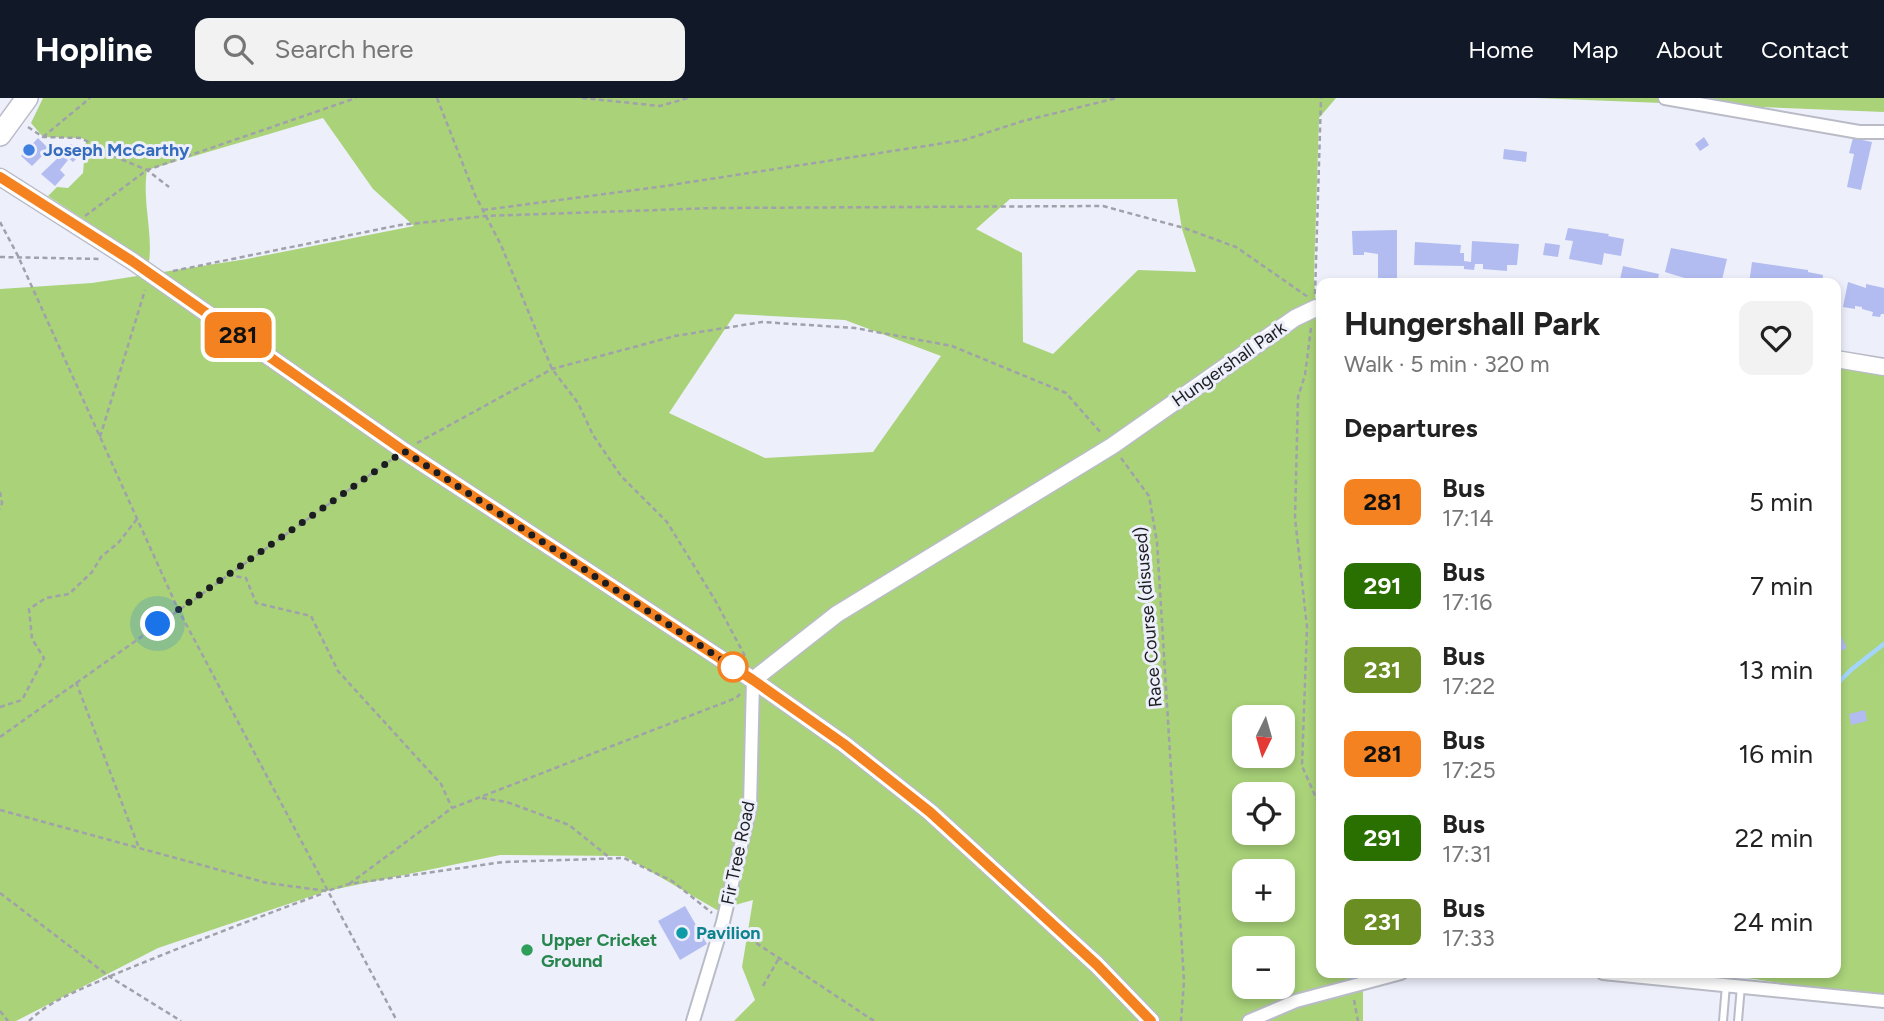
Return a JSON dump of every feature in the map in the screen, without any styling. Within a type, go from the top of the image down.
[{"type":"highway","points":[[0,135],[27,98]]},
{"type":"street","points":[[1665,98],[1859,132],[1884,132]]},
{"type":"street","points":[[0,177],[132,261],[404,451],[753,680],[844,744],[930,812],[1097,965],[1151,1021]]},
{"type":"street","name":"Hungershall Park","points":[[753,680],[837,614],[1112,446],[1260,341],[1295,318],[1316,310]]},
{"type":"street","points":[[1841,360],[1884,367]]},
{"type":"street","name":"Fir Tree Road","points":[[693,1021],[723,922],[750,807],[753,680]]},
{"type":"street","points":[[1249,1021],[1296,1001],[1382,978]]},
{"type":"street","points":[[1655,978],[1884,1001]]},
{"type":"lane","points":[[1723,1021],[1727,985]]},
{"type":"lane","points":[[1738,1021],[1741,986]]},
{"type":"path","points":[[43,137],[90,98]]},
{"type":"path","points":[[75,224],[147,170],[356,98]]},
{"type":"path","points":[[349,884],[452,808],[736,698],[753,680],[748,662],[715,600],[667,522],[621,476],[593,435],[578,403],[552,369],[501,245],[482,210],[437,98]]},
{"type":"path","points":[[582,98],[660,106],[688,98]]},
{"type":"path","points":[[482,210],[658,187],[964,140],[1023,121],[1117,98]]},
{"type":"path","points":[[1316,290],[1314,277],[1321,98]]},
{"type":"path","points":[[12,116],[43,137],[81,138],[147,170],[169,187]]},
{"type":"path","points":[[100,437],[152,275],[386,228],[485,216],[713,208],[1103,206],[1184,228],[1236,247],[1306,295],[1316,306]]},
{"type":"path","points":[[0,222],[18,256],[178,609],[397,1021]]},
{"type":"path","points":[[0,257],[132,261]]},
{"type":"path","points":[[1316,316],[1309,334],[1305,375],[1298,397],[1295,518],[1307,627],[1301,766],[1316,798]]},
{"type":"path","name":"Race Course (disused)","points":[[0,737],[404,451],[552,369],[675,336],[762,323],[855,328],[952,346],[1066,393],[1112,446],[1149,496],[1157,542],[1184,981],[1181,1021]]},
{"type":"path","points":[[0,492],[0,509]]},
{"type":"path","points":[[0,707],[22,700],[44,658],[32,639],[29,609],[46,598],[69,594],[92,572],[101,557],[119,542],[137,519]]},
{"type":"path","points":[[227,575],[246,578],[256,603],[311,616],[338,671],[441,784],[452,808]]},
{"type":"path","points":[[76,682],[139,848]]},
{"type":"path","points":[[481,797],[507,802],[569,825],[610,858]]},
{"type":"path","points":[[0,810],[267,883],[327,891]]},
{"type":"path","points":[[29,1021],[43,1007],[183,945],[349,884],[503,862],[610,858],[624,858],[671,881],[723,922],[874,1021]]},
{"type":"path","points":[[0,893],[110,977],[181,1021]]},
{"type":"path","points":[[763,986],[779,958]]},
{"type":"path","points":[[0,1011],[8,1021]]},
{"type":"green space","points":[[43,98],[1336,98],[1319,118],[1314,277],[1316,978],[1363,978],[1363,1021],[734,1021],[755,1000],[742,967],[753,900],[717,910],[624,856],[500,855],[327,891],[158,948],[16,1021],[0,1021],[0,289],[92,283],[247,259],[414,226],[373,189],[323,118],[147,170],[149,262],[48,196],[57,187],[68,188],[83,173],[86,140],[43,137],[31,123]],"holes":[[[1010,199],[1177,199],[1182,229],[1196,272],[1138,270],[1053,354],[1023,342],[1022,253],[976,229]],[[735,314],[845,320],[941,356],[873,452],[765,458],[669,413]]]},
{"type":"green space","points":[[1537,98],[1884,98],[1884,112]]},
{"type":"green space","points":[[1841,367],[1884,374],[1884,999],[1748,978],[1841,978]]},
{"type":"green space","points":[[1884,644],[1884,664],[1872,675],[1864,659]]},
{"type":"building","points":[[1704,137],[1709,145],[1700,151],[1695,144]]},
{"type":"building","points":[[38,138],[49,149],[32,166],[21,156]]},
{"type":"building","points":[[1853,138],[1872,142],[1861,190],[1847,187],[1854,154],[1849,153]]},
{"type":"building","points":[[71,144],[82,153],[73,162],[63,153]]},
{"type":"building","points":[[1504,149],[1527,152],[1526,162],[1503,159]]},
{"type":"building","points":[[61,155],[68,160],[60,170],[65,175],[55,186],[41,174]]},
{"type":"building","points":[[1568,228],[1624,239],[1621,256],[1604,253],[1602,265],[1569,259],[1573,241],[1565,240]]},
{"type":"building","points":[[1397,230],[1397,278],[1378,278],[1378,254],[1364,252],[1364,255],[1353,255],[1352,231]]},
{"type":"building","points":[[1472,241],[1519,244],[1517,265],[1507,265],[1507,271],[1483,269],[1483,264],[1475,264],[1474,270],[1464,269],[1464,266],[1414,265],[1415,242],[1461,245],[1460,253],[1464,253],[1464,261],[1471,262]]},
{"type":"building","points":[[1545,243],[1560,245],[1558,257],[1543,255]]},
{"type":"building","points":[[1671,248],[1727,259],[1722,278],[1684,278],[1665,272]]},
{"type":"building","points":[[1752,262],[1808,270],[1823,275],[1823,278],[1750,278]]},
{"type":"building","points":[[1623,266],[1659,274],[1658,278],[1620,278]]},
{"type":"building","points":[[1848,282],[1866,288],[1866,284],[1884,288],[1884,314],[1880,317],[1872,316],[1873,312],[1862,307],[1843,307]]},
{"type":"building","points":[[1841,636],[1847,648],[1841,651]]},
{"type":"building","points":[[1865,710],[1867,721],[1851,725],[1849,714]]},
{"type":"building","name":"Pavilion","points":[[685,906],[707,944],[680,960],[658,921]]},
{"type":"waterway","points":[[1841,680],[1884,644]]},
{"type":"bus line","name":"281","points":[[0,177],[132,261],[404,451],[753,680],[844,744],[930,812],[1097,965],[1151,1021]]},
{"type":"place","name":"Joseph McCarthy","points":[[29,150]]},
{"type":"place","name":"Pavilion","points":[[682,933]]},
{"type":"place","name":"Upper Cricket Ground","points":[[527,950]]},
{"type":"route","points":[[158,624],[404,451],[733,667]]}]
